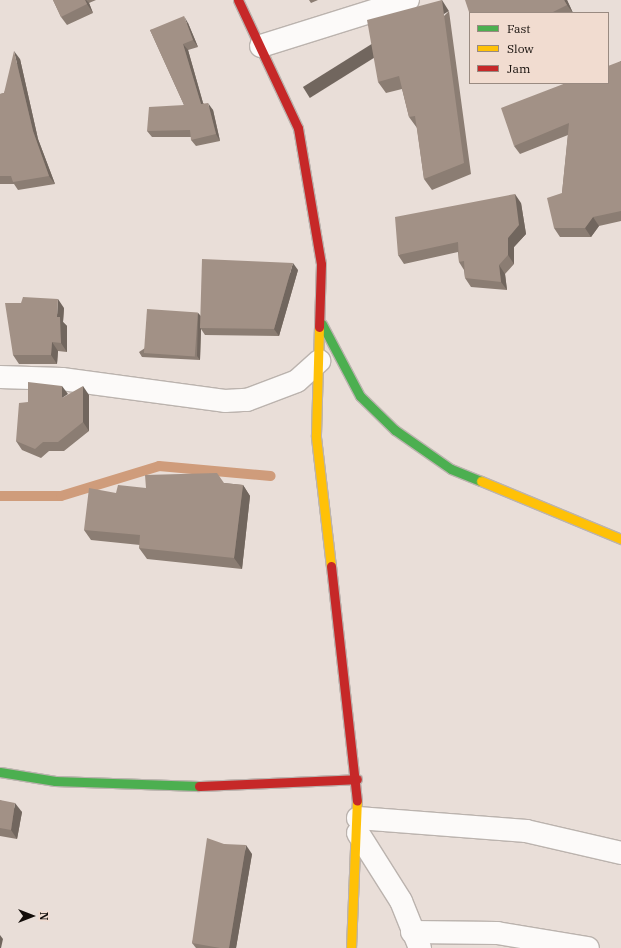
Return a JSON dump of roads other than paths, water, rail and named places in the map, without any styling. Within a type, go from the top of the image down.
[{"type":"street","points":[[238,0],[261,46],[298,128],[321,264],[322,329],[360,396],[396,430],[451,469],[621,539]]},
{"type":"street","points":[[261,46],[408,0]]},
{"type":"street","points":[[321,264],[316,437],[318,474],[357,779],[358,825],[350,948]]},
{"type":"street","points":[[0,377],[62,379],[218,400],[247,400],[297,381],[319,361]]},
{"type":"street","points":[[0,772],[55,781],[196,786],[357,779]]},
{"type":"street","points":[[358,825],[526,831],[621,853]]},
{"type":"street","points":[[358,825],[401,901],[416,940],[497,933],[588,948]]},
{"type":"waterway","points":[[0,496],[61,496],[159,466],[271,476]]}]
